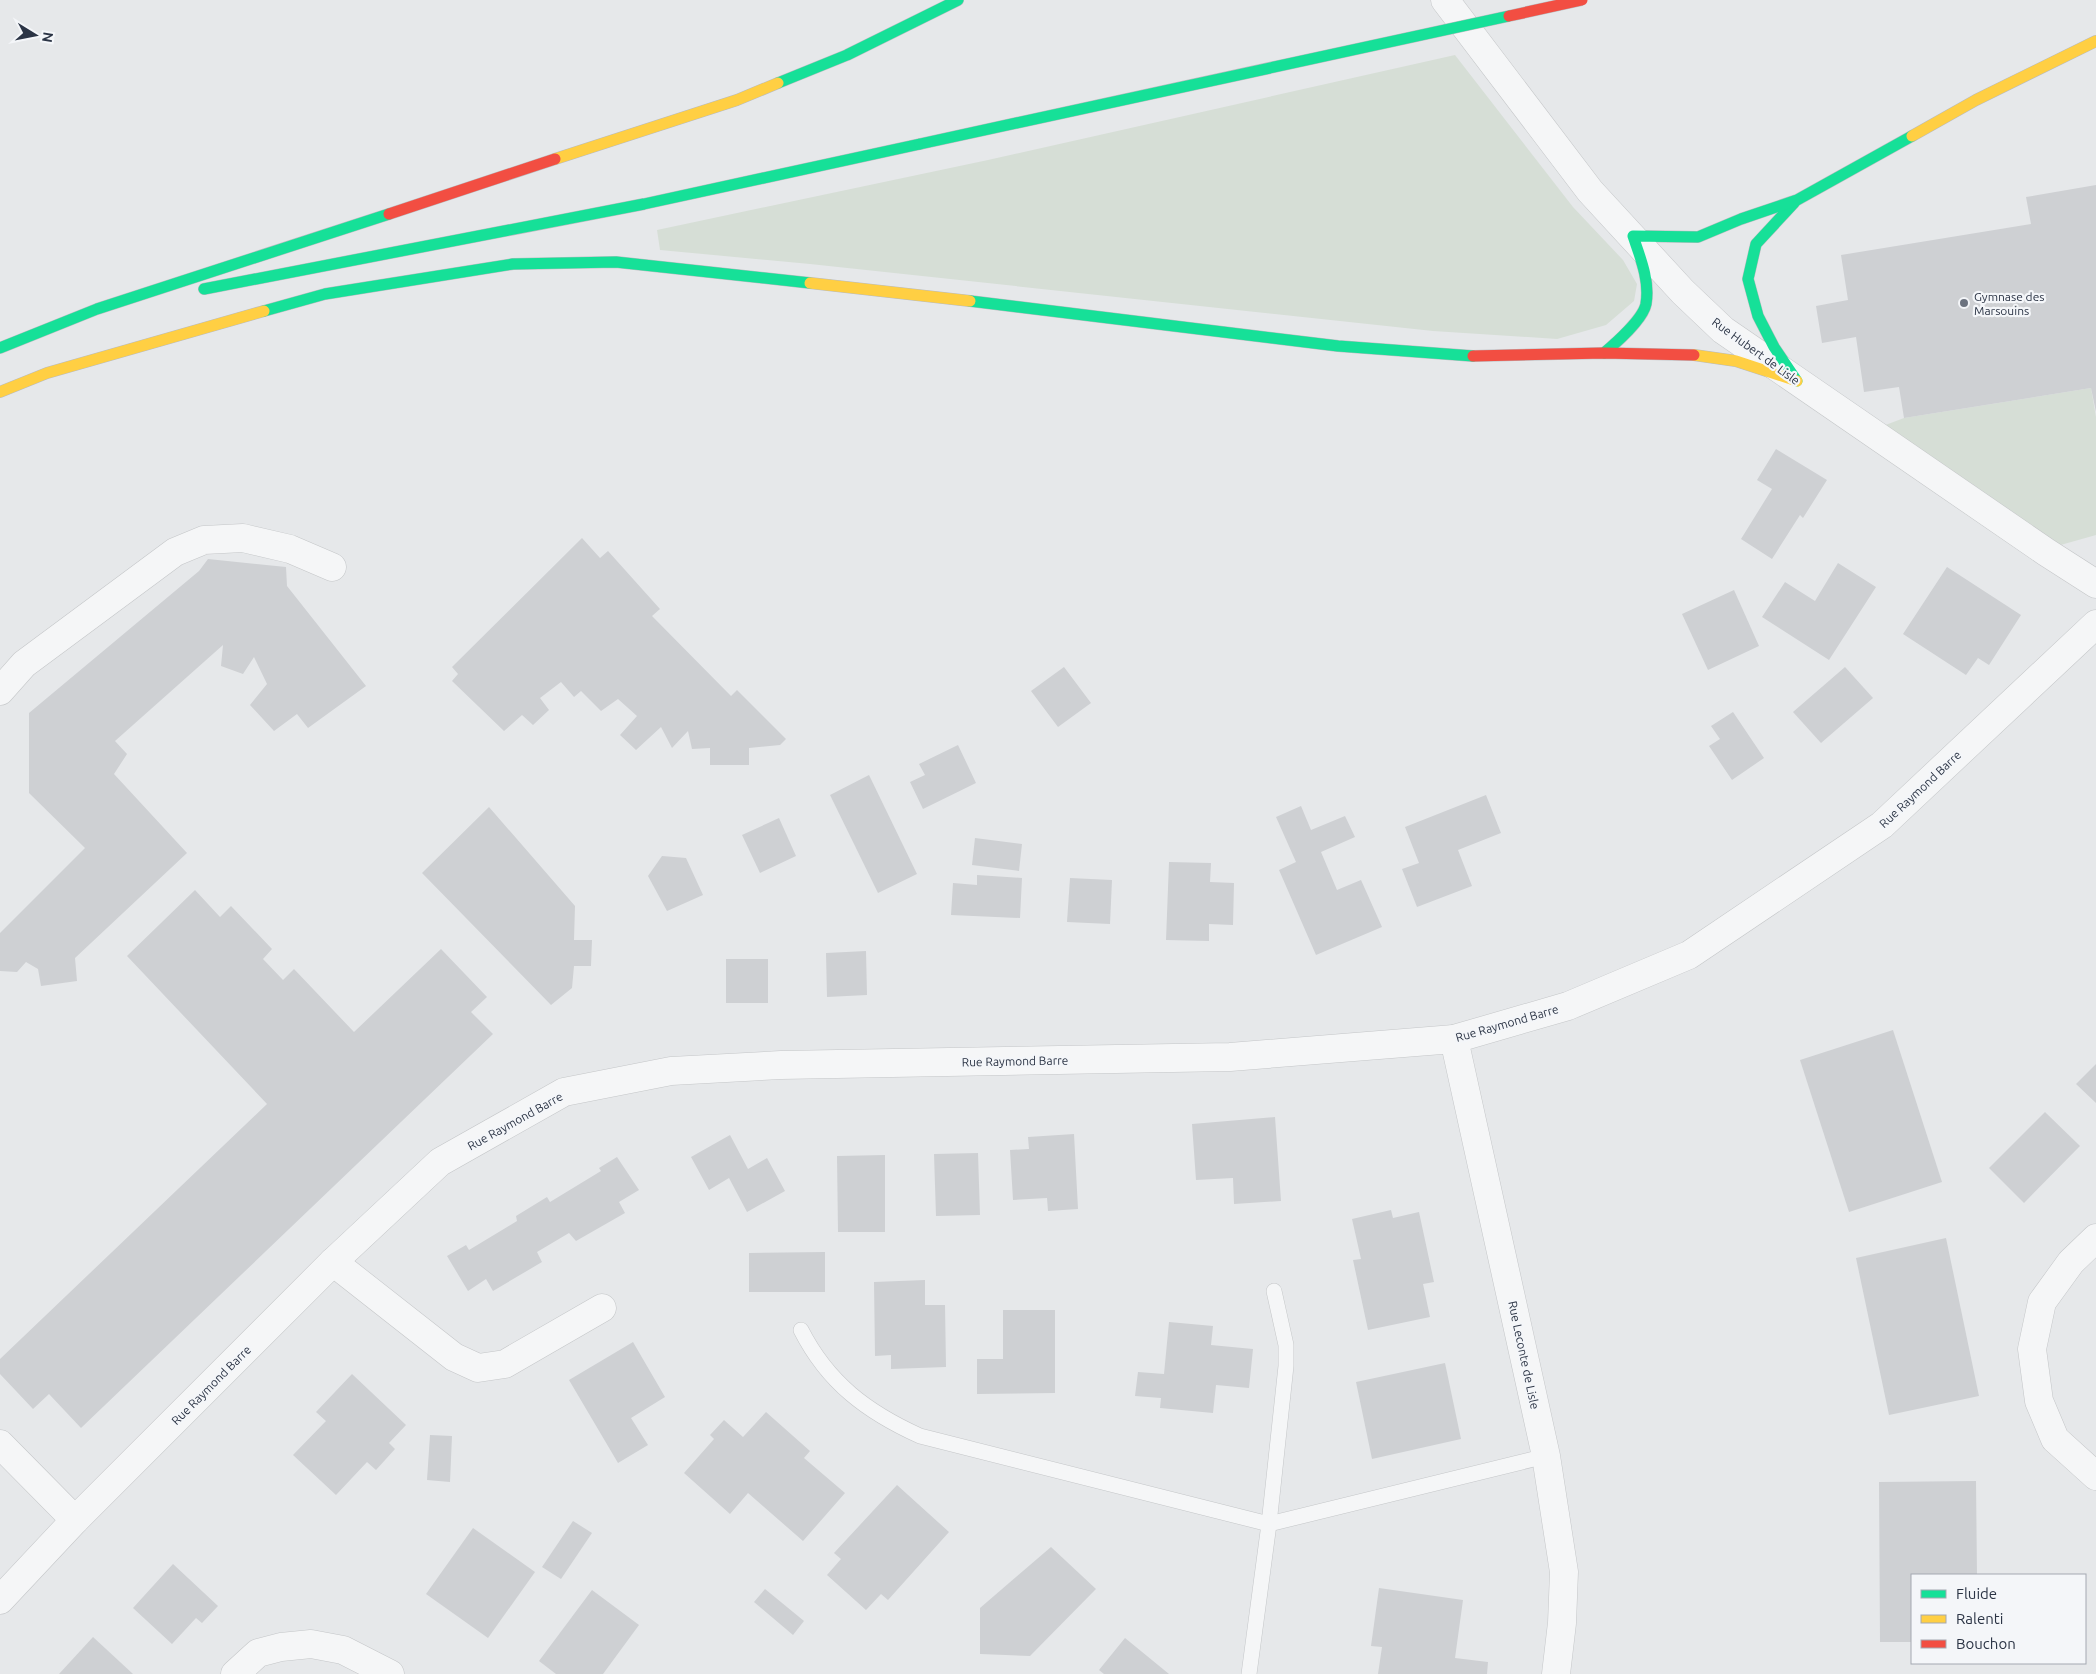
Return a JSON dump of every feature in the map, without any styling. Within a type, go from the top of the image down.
[{"type":"highway","points":[[0,348],[97,309],[737,100],[847,55],[958,0]]},
{"type":"highway","points":[[97,309],[644,204],[1582,0]]},
{"type":"highway","points":[[1604,353],[1628,332],[1646,305],[1645,272],[1633,236],[1698,237],[1741,219],[1797,200],[1976,100],[2096,41]]},
{"type":"highway","points":[[1797,200],[1756,244],[1748,279],[1758,316],[1774,347],[1797,381]]},
{"type":"highway","points":[[399,262],[445,243]]},
{"type":"highway","points":[[0,392],[47,373],[325,294],[513,264],[616,262],[904,293],[1338,346],[1472,356],[1604,353],[1698,355],[1736,361],[1797,381]]},
{"type":"highway","points":[[325,294],[371,274]]},
{"type":"street","name":"Rue Hubert de Lisle","points":[[1445,0],[1590,191],[1683,292],[1723,330],[2046,552],[2096,584]]},
{"type":"street","points":[[0,692],[24,664],[175,552],[204,540],[243,538],[290,548],[332,567]]},
{"type":"street","points":[[2096,584],[2091,597],[2092,611],[2096,623]]},
{"type":"street","name":"Rue Raymond Barre","points":[[0,1600],[75,1520],[333,1262],[440,1162],[564,1092],[671,1070],[781,1066],[1230,1058],[1454,1039],[1568,1006],[1689,955],[1882,825],[2096,623]]},
{"type":"street","name":"Rue Leconte de Lisle","points":[[1454,1039],[1546,1456],[1564,1572],[1562,1623],[1556,1674]]},
{"type":"street","points":[[2096,1238],[2071,1262],[2042,1302],[2032,1349],[2039,1401],[2055,1439],[2096,1476]]},
{"type":"street","points":[[333,1262],[454,1358],[478,1368],[504,1364],[602,1308]]},
{"type":"street","points":[[0,1444],[75,1520]]},
{"type":"street","points":[[235,1674],[258,1653],[281,1646],[311,1644],[343,1650],[390,1674]]},
{"type":"lane","points":[[1249,1674],[1269,1524],[1286,1352],[1283,1326],[1274,1291]]},
{"type":"lane","points":[[801,1330],[811,1349],[832,1378],[876,1414],[890,1423],[920,1436],[1269,1524],[1546,1456]]},
{"type":"shaded area","points":[[1455,55],[1573,207],[1623,260],[1637,284],[1634,301],[1606,325],[1557,339],[1433,331],[810,264],[660,250],[657,230],[988,160]]},
{"type":"shaded area","points":[[2091,388],[2096,417],[2096,535],[2057,546],[1875,429],[1904,418]]},
{"type":"building","name":"Gymnase des Marsouins","points":[[2096,185],[2096,412],[2091,388],[1904,418],[1899,387],[1864,392],[1856,337],[1822,343],[1816,306],[1848,300],[1841,255],[2031,224],[2026,197]]},
{"type":"building","points":[[1776,449],[1827,480],[1803,518],[1800,515],[1772,559],[1741,539],[1772,489],[1757,480]]},
{"type":"building","points":[[582,538],[600,558],[608,551],[660,609],[652,616],[731,696],[737,690],[786,739],[780,745],[749,748],[749,765],[710,765],[710,748],[692,749],[688,731],[672,748],[661,727],[636,750],[620,735],[637,716],[618,699],[601,711],[581,691],[574,697],[561,682],[540,698],[549,710],[533,725],[522,715],[504,731],[452,681],[458,674],[452,667]]},
{"type":"building","points":[[208,559],[286,567],[287,586],[366,686],[308,728],[297,714],[274,731],[250,705],[267,684],[254,657],[243,674],[221,666],[223,645],[115,741],[127,754],[114,774],[187,853],[75,958],[77,981],[41,986],[38,969],[26,962],[17,972],[0,971],[0,933],[85,848],[29,793],[29,713],[199,571]]},
{"type":"building","points":[[1838,563],[1876,587],[1829,660],[1762,617],[1785,582],[1815,601]]},
{"type":"building","points":[[1947,567],[2021,615],[1989,665],[1978,658],[1966,675],[1903,634]]},
{"type":"building","points":[[1734,590],[1759,646],[1708,670],[1682,614]]},
{"type":"building","points":[[1064,667],[1091,703],[1058,727],[1031,691]]},
{"type":"building","points":[[1845,667],[1873,698],[1821,743],[1793,712]]},
{"type":"building","points":[[1733,712],[1764,758],[1732,780],[1709,746],[1720,739],[1711,726]]},
{"type":"building","points":[[958,745],[976,783],[923,809],[910,782],[925,775],[919,764]]},
{"type":"building","points":[[869,775],[917,874],[878,893],[830,795]]},
{"type":"building","points":[[1486,795],[1501,833],[1458,850],[1472,886],[1417,907],[1402,869],[1419,863],[1405,827]]},
{"type":"building","points":[[1301,806],[1311,830],[1345,816],[1355,837],[1321,852],[1337,890],[1361,880],[1382,927],[1316,955],[1279,870],[1296,862],[1276,817]]},
{"type":"building","points":[[489,807],[575,906],[574,940],[592,940],[591,966],[574,966],[572,988],[551,1005],[422,873]]},
{"type":"building","points":[[779,818],[796,856],[760,873],[742,835]]},
{"type":"building","points":[[975,838],[1022,844],[1019,871],[972,865]]},
{"type":"building","points":[[662,856],[686,858],[703,895],[667,911],[648,876]]},
{"type":"building","points":[[1169,862],[1211,863],[1210,882],[1234,883],[1233,925],[1209,924],[1209,941],[1166,940]]},
{"type":"building","points":[[977,875],[1022,878],[1020,918],[951,915],[953,883],[977,885]]},
{"type":"building","points":[[1070,878],[1112,880],[1110,924],[1067,922]]},
{"type":"building","points":[[195,890],[220,917],[231,906],[272,949],[263,959],[283,980],[294,969],[354,1032],[441,949],[487,997],[471,1012],[493,1034],[81,1428],[49,1394],[33,1409],[0,1374],[0,1359],[267,1104],[127,956]]},
{"type":"building","points":[[866,951],[867,995],[827,997],[826,953]]},
{"type":"building","points":[[726,959],[768,959],[768,1003],[726,1003]]},
{"type":"building","points":[[1893,1030],[1942,1182],[1849,1212],[1800,1060]]},
{"type":"building","points":[[2096,1064],[2096,1103],[2076,1084]]},
{"type":"building","points":[[2045,1112],[2080,1146],[2024,1203],[1989,1168]]},
{"type":"building","points":[[1275,1117],[1281,1201],[1234,1204],[1233,1178],[1196,1180],[1192,1124]]},
{"type":"building","points":[[1074,1134],[1078,1209],[1048,1211],[1047,1198],[1013,1200],[1010,1150],[1029,1149],[1028,1137]]},
{"type":"building","points":[[730,1135],[748,1169],[767,1158],[785,1191],[747,1212],[729,1178],[709,1190],[691,1157]]},
{"type":"building","points":[[978,1153],[980,1215],[936,1216],[934,1154]]},
{"type":"building","points":[[885,1155],[885,1232],[838,1232],[837,1156]]},
{"type":"building","points":[[617,1157],[639,1190],[619,1202],[625,1213],[576,1241],[569,1233],[537,1252],[542,1262],[493,1291],[486,1279],[468,1291],[447,1256],[466,1245],[469,1250],[517,1221],[516,1216],[547,1197],[550,1202],[601,1171],[599,1168]]},
{"type":"building","points":[[1391,1210],[1393,1218],[1419,1212],[1434,1282],[1423,1284],[1430,1317],[1368,1330],[1353,1260],[1361,1259],[1352,1219]]},
{"type":"building","points":[[1946,1238],[1979,1396],[1889,1415],[1856,1258]]},
{"type":"building","points":[[825,1252],[825,1292],[749,1292],[749,1253]]},
{"type":"building","points":[[925,1280],[925,1305],[945,1305],[946,1367],[891,1369],[891,1355],[875,1356],[874,1282]]},
{"type":"building","points":[[1003,1310],[1055,1310],[1055,1393],[977,1394],[977,1359],[1003,1359]]},
{"type":"building","points":[[1169,1322],[1213,1326],[1211,1345],[1253,1349],[1249,1388],[1216,1385],[1213,1413],[1160,1408],[1161,1398],[1135,1396],[1138,1372],[1164,1374]]},
{"type":"building","points":[[633,1342],[665,1397],[631,1418],[648,1445],[618,1463],[569,1380]]},
{"type":"building","points":[[1445,1363],[1461,1439],[1372,1459],[1356,1382]]},
{"type":"building","points":[[352,1374],[406,1425],[389,1443],[395,1449],[376,1470],[367,1462],[336,1495],[293,1455],[326,1421],[316,1412]]},
{"type":"building","points":[[766,1412],[810,1451],[804,1458],[845,1493],[803,1541],[748,1493],[730,1514],[684,1473],[714,1439],[710,1435],[724,1420],[743,1437]]},
{"type":"building","points":[[430,1435],[452,1436],[450,1482],[427,1480]]},
{"type":"building","points":[[1976,1481],[1977,1574],[1911,1574],[1911,1642],[1880,1642],[1879,1482]]},
{"type":"building","points":[[897,1485],[949,1532],[888,1600],[881,1594],[866,1610],[827,1575],[841,1559],[834,1553]]},
{"type":"building","points":[[573,1521],[592,1533],[561,1579],[542,1567]]},
{"type":"building","points":[[473,1528],[535,1572],[488,1638],[426,1594]]},
{"type":"building","points":[[1051,1547],[1096,1589],[1030,1656],[980,1654],[980,1608]]},
{"type":"building","points":[[173,1564],[218,1606],[202,1623],[196,1618],[172,1644],[133,1608]]},
{"type":"building","points":[[1379,1588],[1463,1600],[1455,1658],[1488,1662],[1487,1674],[1378,1674],[1382,1647],[1371,1646]]},
{"type":"building","points":[[765,1589],[804,1621],[793,1635],[754,1602]]},
{"type":"building","points":[[592,1590],[639,1625],[603,1674],[556,1674],[539,1661]]},
{"type":"building","points":[[93,1637],[133,1674],[59,1674]]},
{"type":"building","points":[[1125,1638],[1169,1674],[1104,1674],[1099,1670]]},
{"type":"traffic: fast","points":[[778,83],[847,55],[958,0]]},
{"type":"traffic: fast","points":[[920,144],[1509,16]]},
{"type":"traffic: fast","points":[[1604,353],[1635,323],[1646,304],[1647,286],[1633,236],[1698,237],[1741,219],[1797,200],[1912,136]]},
{"type":"traffic: fast","points":[[204,289],[644,204],[920,144]]},
{"type":"traffic: fast","points":[[1794,203],[1756,244],[1748,279],[1758,316],[1774,347],[1797,381]]},
{"type":"traffic: fast","points":[[0,348],[97,309],[389,214]]},
{"type":"traffic: fast","points":[[264,311],[325,294],[513,264],[616,262],[810,283]]},
{"type":"traffic: fast","points":[[970,301],[1338,346],[1473,356]]},
{"type":"traffic: slow","points":[[1912,136],[1976,100],[2096,41]]},
{"type":"traffic: slow","points":[[555,159],[737,100],[778,83]]},
{"type":"traffic: slow","points":[[810,283],[970,301]]},
{"type":"traffic: slow","points":[[0,392],[47,373],[264,311]]},
{"type":"traffic: slow","points":[[1694,355],[1736,361],[1797,381]]},
{"type":"traffic: jam","points":[[1509,16],[1582,0]]},
{"type":"traffic: jam","points":[[389,214],[555,159]]},
{"type":"traffic: jam","points":[[1473,356],[1604,353],[1694,355]]},
{"type":"place","name":"Gymnase des Marsouins","points":[[1964,303]]}]
